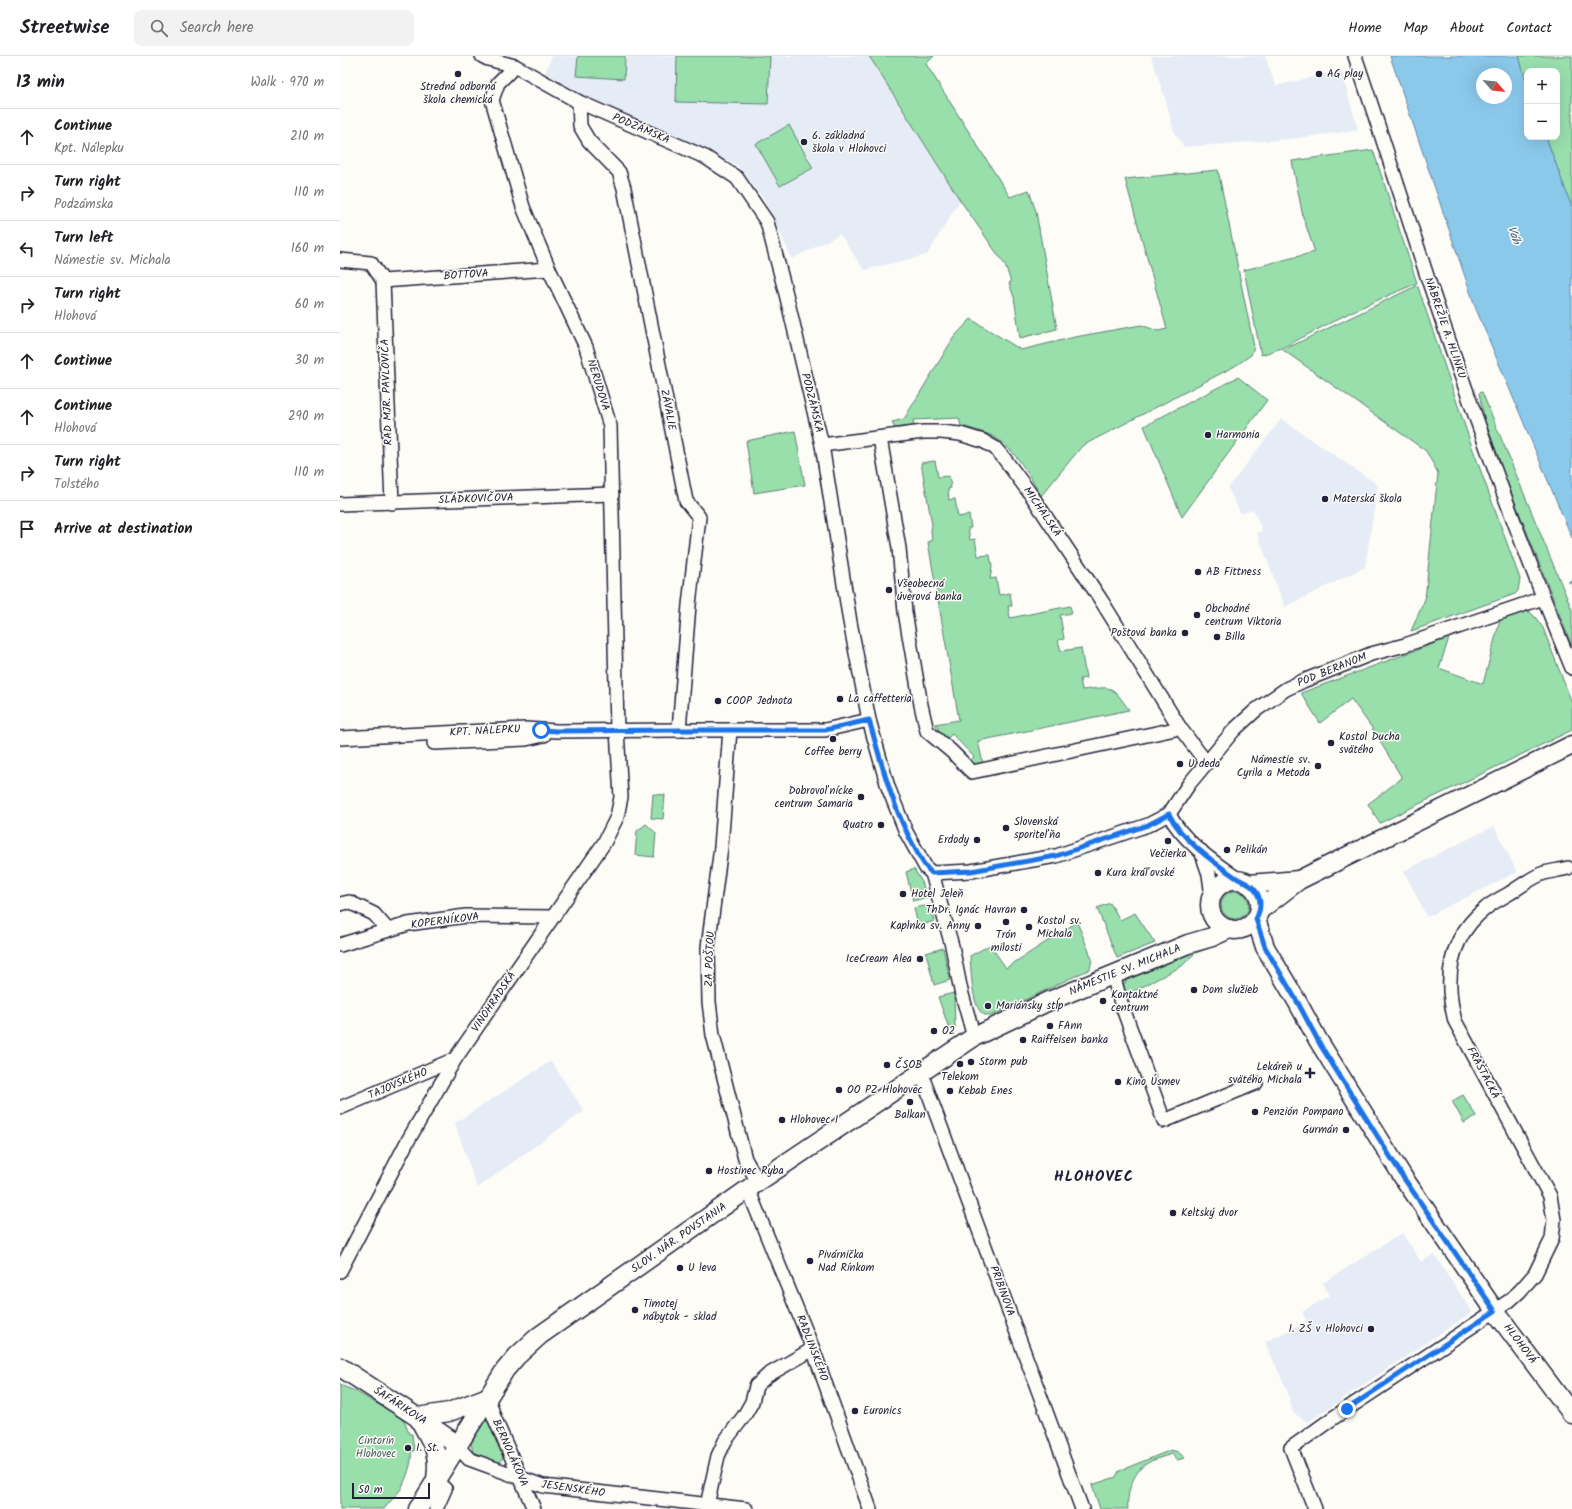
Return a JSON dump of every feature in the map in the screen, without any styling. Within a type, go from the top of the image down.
[{"type":"main road","points":[[1298,880],[1225,882],[1219,886],[1212,903],[1217,922],[1235,929],[1251,924],[1258,914],[1298,880],[1572,745]]},
{"type":"main road","points":[[1244,882],[1258,894],[1260,903],[1258,914]]},
{"type":"main road","name":"NÁMESTIE SV. MICHALA","points":[[1188,944],[1200,929],[1212,903]]},
{"type":"main road","name":"HLOHOVÁ","points":[[1258,914],[1265,947],[1318,1040],[1403,1177],[1495,1311],[1572,1414]]},
{"type":"main road","name":"NÁMESTIE SV. MICHALA","points":[[928,1068],[974,1037],[1049,1002],[1188,944],[1235,929]]},
{"type":"main road","name":"HLOHOVÁ","points":[[1235,929],[1265,947]]},
{"type":"main road","name":"SLOV. NÁR. POVSTANIA","points":[[418,1509],[505,1370],[539,1336],[753,1186],[928,1068]]},
{"type":"main road","name":"ŠAFÁRIKOVA","points":[[340,1367],[417,1417],[458,1447]]},
{"type":"main road","points":[[436,1481],[438,1466],[436,1453],[417,1417],[449,1412],[488,1397]]},
{"type":"street","name":"PODZÁMSKA","points":[[482,56],[488,59],[514,61],[579,102],[705,157],[737,178],[767,222],[786,294],[822,445],[849,615],[869,720],[888,787],[906,832],[926,868],[932,873]]},
{"type":"street","name":"NÁBREŽIE A. HLINKU","points":[[1355,56],[1483,438],[1543,598],[1572,668]]},
{"type":"street","name":"NERUDOVA","points":[[514,61],[498,83],[492,100],[523,207],[549,269],[586,347],[610,426],[617,730]]},
{"type":"street","name":"ZÁVALIE","points":[[579,102],[580,126],[589,141],[619,172],[624,188],[686,500],[699,517],[689,605],[679,730]]},
{"type":"street","points":[[340,260],[371,263],[383,280]]},
{"type":"street","name":"BOTTOVA","points":[[383,280],[549,269]]},
{"type":"street","name":"RAD MJR. PAVLOVIČA","points":[[383,280],[392,503]]},
{"type":"street","name":"MICHALSKÁ","points":[[822,445],[924,432],[941,432],[960,434],[982,441],[995,448],[1032,496],[1083,572],[1180,728],[1206,762]]},
{"type":"street","points":[[880,438],[899,548],[905,612],[927,731],[951,751],[972,772],[1180,728]]},
{"type":"street","name":"SLÁDKOVIČOVA","points":[[340,504],[612,494]]},
{"type":"street","name":"POD BERANOM","points":[[1169,814],[1189,784],[1232,732],[1256,710],[1286,690],[1303,681],[1371,654],[1406,645],[1543,598]]},
{"type":"street","name":"KPT. NÁLEPKU","points":[[340,738],[526,729],[557,731],[825,730],[869,720]]},
{"type":"street","name":"VINOHRADSKÁ","points":[[340,1271],[406,1144],[455,1059],[604,843],[617,817],[621,797],[617,730]]},
{"type":"street","name":"ZA POŠTOU","points":[[730,730],[721,847],[708,948],[709,1002],[713,1035],[753,1186]]},
{"type":"street","points":[[340,747],[526,739],[557,731]]},
{"type":"street","points":[[974,1037],[961,991],[952,946],[932,873],[971,871],[1056,856],[1148,825],[1169,814],[1174,824],[1200,851],[1244,882]]},
{"type":"street","points":[[1200,851],[1209,874],[1212,903]]},
{"type":"street","name":"FRAŠTACKÁ","points":[[1315,1509],[1291,1448],[1333,1418],[1513,1298],[1535,1274],[1547,1252],[1552,1239],[1554,1220],[1550,1196],[1455,1021],[1449,992],[1450,967],[1454,953],[1463,934],[1478,915],[1487,907],[1543,873],[1571,869]]},
{"type":"street","points":[[340,904],[350,902],[374,914],[388,930]]},
{"type":"street","name":"KOPERNÍKOVA","points":[[340,945],[408,924],[466,916],[552,917]]},
{"type":"street","points":[[1113,975],[1121,1003],[1164,1122],[1256,1083]]},
{"type":"street","name":"TAJOVSKÉHO","points":[[340,1108],[455,1059]]},
{"type":"street","name":"PRIBINOVA","points":[[928,1068],[1082,1509]]},
{"type":"street","name":"RADLINSKÉHO","points":[[753,1186],[870,1509]]},
{"type":"street","points":[[707,1505],[718,1456],[725,1441],[744,1416],[752,1402],[756,1386],[768,1375],[813,1350]]},
{"type":"street","name":"BERNOLÁKOVA","points":[[488,1397],[494,1417],[534,1509]]},
{"type":"street","name":"JESENSKÉHO","points":[[458,1447],[469,1459],[543,1486],[689,1506],[707,1505],[746,1509]]},
{"type":"street","points":[[436,1481],[445,1490],[436,1509]]},
{"type":"shaded area","name":"6. základná škola v Hlohovci","points":[[552,56],[869,56],[960,200],[927,255],[864,270],[840,234],[792,259],[764,199],[737,165],[583,95],[545,73]]},
{"type":"shaded area","points":[[1151,56],[1265,56],[1276,86],[1341,70],[1358,130],[1290,139],[1184,147],[1174,132],[1165,98]]},
{"type":"shaded area","points":[[1281,419],[1378,485],[1365,567],[1285,607],[1257,533],[1262,530],[1253,509],[1241,514],[1228,488]]},
{"type":"shaded area","points":[[1494,826],[1517,872],[1427,917],[1404,871]]},
{"type":"shaded area","points":[[551,1061],[584,1111],[477,1188],[455,1123]]},
{"type":"shaded area","name":"I. ZŠ v Hlohovci","points":[[1402,1233],[1421,1262],[1434,1254],[1472,1312],[1308,1422],[1293,1413],[1287,1390],[1265,1342],[1307,1322],[1302,1312],[1330,1295],[1323,1283]]},
{"type":"green space","points":[[578,56],[625,56],[624,79],[576,76]]},
{"type":"green space","points":[[677,56],[770,56],[768,104],[676,102]]},
{"type":"green space","points":[[869,56],[934,56],[926,64],[1010,197],[1029,190],[1036,212],[1057,329],[1020,338],[1014,297],[1009,283],[1011,282],[1005,265],[960,200]]},
{"type":"green space","points":[[1519,56],[1572,56],[1572,208],[1547,140],[1560,140],[1560,68],[1524,68],[1524,75]]},
{"type":"green space","points":[[789,125],[813,168],[780,186],[756,144]]},
{"type":"green space","points":[[1373,150],[1417,283],[1353,311],[1282,348],[1261,355],[1244,270],[1315,252],[1303,217],[1292,161]]},
{"type":"green space","points":[[1218,170],[1254,347],[1251,355],[1235,366],[1082,446],[1041,496],[1019,460],[1005,445],[988,434],[961,426],[959,418],[913,420],[914,426],[895,429],[892,422],[904,419],[954,337],[971,319],[1021,350],[1075,337],[1141,325],[1158,331],[1167,329],[1125,179]]},
{"type":"green space","points":[[1416,286],[1418,287],[1471,444],[1520,579],[1518,591],[1515,594],[1411,631],[1425,599],[1438,473],[1426,451],[1283,350]]},
{"type":"green space","points":[[1238,377],[1267,400],[1182,517],[1144,426]]},
{"type":"green space","points":[[1482,392],[1572,610],[1572,646],[1494,449],[1485,422],[1479,393]]},
{"type":"green space","points":[[795,431],[805,485],[754,493],[746,441]]},
{"type":"green space","points":[[935,461],[938,477],[949,476],[951,488],[948,489],[949,500],[955,499],[958,517],[969,515],[971,528],[968,528],[970,540],[975,539],[978,556],[990,555],[992,567],[990,579],[996,578],[999,595],[1010,593],[1012,606],[1008,606],[1010,618],[1070,606],[1072,613],[1060,615],[1064,639],[1058,640],[1061,651],[1081,648],[1086,678],[1080,679],[1082,690],[1100,688],[1110,689],[1118,695],[1129,710],[978,741],[983,764],[972,766],[968,763],[974,757],[952,734],[946,740],[935,724],[959,720],[928,542],[932,541],[932,525],[921,463]]},
{"type":"green space","points":[[1524,611],[1530,612],[1543,628],[1572,703],[1572,730],[1380,823],[1368,804],[1402,778],[1372,728],[1351,699],[1320,723],[1301,693],[1449,638],[1439,668],[1483,684],[1501,616]]},
{"type":"green space","points":[[653,794],[665,795],[663,819],[651,818]]},
{"type":"green space","points":[[646,824],[656,833],[654,857],[635,855],[637,831]]},
{"type":"green space","points":[[914,869],[922,882],[927,897],[913,901],[906,872]]},
{"type":"green space","points":[[1235,891],[1245,895],[1249,905],[1245,915],[1235,919],[1225,915],[1221,905],[1225,895]]},
{"type":"green space","points":[[1110,903],[1120,920],[1135,913],[1155,943],[1117,958],[1097,908]]},
{"type":"green space","points":[[930,905],[935,921],[918,926],[914,908]]},
{"type":"green space","points":[[1077,922],[1092,959],[1090,969],[991,1016],[985,1015],[981,1012],[975,1000],[971,977],[970,956],[990,945],[1006,968]]},
{"type":"green space","points":[[1212,941],[1216,946],[1195,953],[1182,966],[1125,996],[1123,986],[1127,979]]},
{"type":"green space","points":[[943,948],[950,980],[934,985],[926,953]]},
{"type":"green space","points":[[954,993],[955,1028],[950,1031],[938,997]]},
{"type":"green space","points":[[1463,1095],[1476,1116],[1464,1123],[1452,1101]]},
{"type":"green space","name":"Cintorín Hlohovec","points":[[340,1385],[355,1391],[400,1417],[405,1423],[409,1434],[412,1434],[414,1451],[411,1451],[411,1460],[407,1475],[401,1489],[384,1509],[340,1509]]},
{"type":"green space","points":[[487,1418],[503,1457],[498,1463],[473,1453],[471,1443]]},
{"type":"green space","points":[[1171,1450],[1178,1452],[1185,1458],[1177,1460],[1172,1454],[1158,1458],[1141,1468],[1137,1472],[1131,1484],[1128,1497],[1128,1509],[1100,1509],[1092,1485],[1116,1477],[1119,1471]]},
{"type":"water","name":"Váh","points":[[1390,56],[1519,56],[1524,75],[1524,140],[1547,140],[1572,208],[1572,538],[1476,309]]},
{"type":"place","name":"Stredná odborná škola chemická","points":[[458,74]]},
{"type":"place","name":"AG play","points":[[1319,74]]},
{"type":"place","name":"6. základná škola v Hlohovci","points":[[804,142]]},
{"type":"place","name":"Harmonia","points":[[1208,435]]},
{"type":"place","name":"Materská škola","points":[[1325,499]]},
{"type":"place","name":"AB Fittness","points":[[1198,572]]},
{"type":"place","name":"Všeobecná úverová banka","points":[[889,590]]},
{"type":"place","name":"Obchodné centrum Viktoria","points":[[1197,615]]},
{"type":"place","name":"Poštová banka","points":[[1185,633]]},
{"type":"place","name":"Billa","points":[[1217,637]]},
{"type":"place","name":"La caffetteria","points":[[840,699]]},
{"type":"place","name":"COOP Jednota","points":[[718,701]]},
{"type":"place","name":"Coffee berry","points":[[833,739]]},
{"type":"place","name":"Kostol Ducha svätého","points":[[1331,743]]},
{"type":"place","name":"U deda","points":[[1180,764]]},
{"type":"place","name":"Námestie sv. Cyrila a Metoda","points":[[1318,766]]},
{"type":"place","name":"Dobrovoľnícke centrum Samaria","points":[[861,797]]},
{"type":"place","name":"Quatro","points":[[881,825]]},
{"type":"place","name":"Slovenská sporiteľňa","points":[[1006,828]]},
{"type":"place","name":"Erdody","points":[[977,840]]},
{"type":"place","name":"Večierka","points":[[1168,841]]},
{"type":"place","name":"Pelikán","points":[[1227,850]]},
{"type":"place","name":"Kura kráľovské","points":[[1098,873]]},
{"type":"place","name":"Hotel Jeleň","points":[[903,894]]},
{"type":"place","name":"ThDr. Ignác Havran","points":[[1024,910]]},
{"type":"place","name":"Trón milosti","points":[[1006,922]]},
{"type":"place","name":"Kaplnka sv. Anny","points":[[978,926]]},
{"type":"place","name":"Kostol sv. Michala","points":[[1029,927]]},
{"type":"place","name":"IceCream Alea","points":[[920,959]]},
{"type":"place","name":"Dom služieb","points":[[1194,990]]},
{"type":"place","name":"Kontaktné centrum","points":[[1103,1001]]},
{"type":"place","name":"Mariánsky stĺp","points":[[988,1006]]},
{"type":"place","name":"FAnn","points":[[1050,1026]]},
{"type":"place","name":"O2","points":[[934,1031]]},
{"type":"place","name":"Raiffeisen banka","points":[[1023,1040]]},
{"type":"place","name":"Storm pub","points":[[971,1062]]},
{"type":"place","name":"Telekom","points":[[960,1064]]},
{"type":"place","name":"ČSOB","points":[[887,1065]]},
{"type":"place","name":"Lekáreň u svätého Michala","points":[[1310,1073]]},
{"type":"place","name":"Kino Úsmev","points":[[1118,1082]]},
{"type":"place","name":"OO PZ Hlohovec","points":[[839,1090]]},
{"type":"place","name":"Kebab Enes","points":[[950,1091]]},
{"type":"place","name":"Balkan","points":[[910,1102]]},
{"type":"place","name":"Penzión Pompano","points":[[1255,1112]]},
{"type":"place","name":"Hlohovec 1","points":[[782,1120]]},
{"type":"place","name":"Gurmán","points":[[1346,1130]]},
{"type":"place","name":"Hostinec Ryba","points":[[709,1171]]},
{"type":"place","name":"Keltský dvor","points":[[1173,1213]]},
{"type":"place","name":"Pivárnička Nad Rínkom","points":[[810,1261]]},
{"type":"place","name":"U leva","points":[[680,1268]]},
{"type":"place","name":"Timotej nábytok - sklad","points":[[635,1310]]},
{"type":"place","name":"I. ZŠ v Hlohovci","points":[[1371,1329]]},
{"type":"place","name":"Euronics","points":[[855,1411]]},
{"type":"place","name":"I. St.","points":[[408,1448]]},
{"type":"district","name":"HLOHOVEC","points":[[1094,1177]]},
{"type":"route","points":[[541,730],[825,730],[869,720],[888,787],[906,832],[926,868],[932,873],[971,871],[1056,856],[1148,825],[1169,814],[1174,824],[1200,851],[1220,867],[1254,888],[1258,894],[1260,910],[1256,919],[1265,947],[1318,1040],[1403,1177],[1495,1311],[1347,1409]]}]
